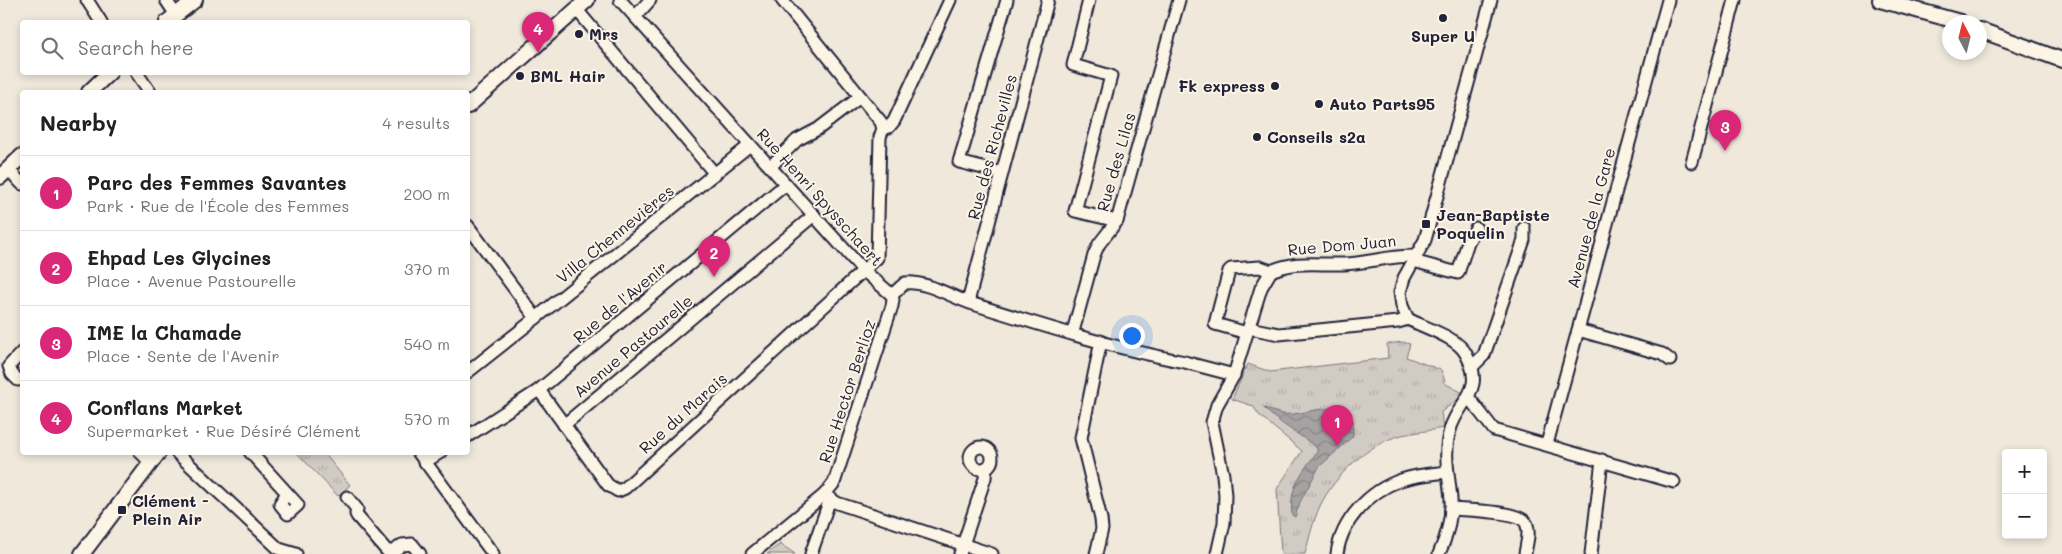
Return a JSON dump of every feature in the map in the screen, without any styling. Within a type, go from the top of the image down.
[{"type":"main road","points":[[172,19],[195,0]]},
{"type":"main road","points":[[1880,0],[1942,17]]},
{"type":"main road","points":[[470,104],[583,3]]},
{"type":"main road","points":[[1987,33],[2062,60]]},
{"type":"main road","points":[[91,90],[107,75]]},
{"type":"main road","points":[[4,173],[20,158]]},
{"type":"main road","points":[[82,554],[155,458]]},
{"type":"street","points":[[87,0],[100,20]]},
{"type":"street","points":[[166,0],[172,19]]},
{"type":"street","name":"Rue Henri Spysschaert","points":[[620,0],[864,270],[892,295]]},
{"type":"street","points":[[635,18],[650,0]]},
{"type":"street","points":[[782,0],[881,122],[879,253],[878,258],[864,270]]},
{"type":"street","points":[[882,129],[889,127],[894,121],[950,0]]},
{"type":"street","points":[[1002,173],[959,162],[1007,0]]},
{"type":"street","name":"Rue des Richevilles","points":[[968,302],[1048,0]]},
{"type":"street","points":[[1089,0],[1073,65],[1111,76],[1074,211],[1117,221]]},
{"type":"street","name":"Rue des Lilas","points":[[1074,328],[1094,255],[1102,238],[1117,221],[1179,0]]},
{"type":"street","points":[[1439,554],[1447,536],[1451,509],[1446,460],[1449,432],[1453,420],[1469,398],[1474,382],[1472,367],[1459,344],[1408,319],[1402,306],[1400,292],[1404,278],[1425,240],[1492,0]]},
{"type":"street","name":"Avenue de la Gare","points":[[1547,444],[1668,0]]},
{"type":"street","points":[[1692,162],[1735,0]]},
{"type":"street","points":[[583,3],[715,174]]},
{"type":"street","points":[[138,75],[149,90]]},
{"type":"street","points":[[771,166],[797,140],[818,129],[860,97]]},
{"type":"street","name":"Villa Chennevières","points":[[470,370],[750,145]]},
{"type":"street","points":[[4,173],[20,183]]},
{"type":"street","name":"Rue de l'Avenir","points":[[470,435],[539,390],[786,184]]},
{"type":"street","name":"Avenue Pastourelle","points":[[564,425],[814,215]]},
{"type":"street","name":"Rue Dom Juan","points":[[1271,271],[1286,264],[1345,264],[1398,256],[1415,258],[1458,273],[1468,242],[1476,228]]},
{"type":"street","points":[[1472,367],[1484,355],[1524,240],[1524,228]]},
{"type":"street","points":[[470,229],[536,318]]},
{"type":"street","points":[[1216,554],[1224,523],[1225,494],[1212,422],[1216,405],[1234,375],[1248,330],[1261,288],[1271,271],[1260,267],[1229,271],[1214,324],[1248,330],[1279,334],[1398,322],[1408,319]]},
{"type":"street","name":"Rue du Marais","points":[[539,390],[612,489],[618,491],[625,488],[864,270]]},
{"type":"street","points":[[892,295],[905,284],[911,282],[968,302],[1101,341],[1234,375]]},
{"type":"street","name":"Rue Hector Berlioz","points":[[811,554],[827,497],[834,483],[892,306],[892,295]]},
{"type":"street","points":[[1578,330],[1662,354],[1670,360]]},
{"type":"street","points":[[1096,554],[1102,529],[1101,519],[1081,438],[1101,341]]},
{"type":"street","points":[[20,354],[9,366],[12,374],[18,380],[20,380]]},
{"type":"street","points":[[1469,398],[1494,430],[1674,482]]},
{"type":"street","points":[[179,455],[279,549],[296,554]]},
{"type":"street","points":[[253,455],[287,493]]},
{"type":"street","points":[[422,457],[488,552]]},
{"type":"street","points":[[1590,554],[1602,460]]},
{"type":"street","points":[[961,549],[985,478],[986,468]]},
{"type":"street","points":[[1337,554],[1343,530],[1351,517],[1370,498],[1398,481],[1414,476],[1447,472]]},
{"type":"street","points":[[347,497],[357,509],[356,514],[387,551],[394,551],[402,545],[412,544],[420,554]]},
{"type":"street","points":[[752,554],[827,497],[837,503],[961,549],[992,554]]},
{"type":"street","points":[[1451,509],[1482,510],[1522,518],[1527,523],[1528,531],[1525,554]]},
{"type":"green space","points":[[1402,342],[1410,344],[1406,357],[1441,370],[1446,384],[1465,394],[1441,412],[1443,428],[1390,439],[1377,445],[1354,462],[1334,483],[1320,506],[1305,554],[1281,554],[1277,489],[1302,451],[1259,415],[1253,406],[1232,399],[1248,364],[1270,372],[1388,358],[1387,344]]},
{"type":"green space","points":[[299,455],[326,455],[350,485],[338,496]]},
{"type":"green space","points":[[780,544],[795,554],[767,554]]},
{"type":"water","points":[[1264,408],[1283,414],[1328,409],[1337,410],[1345,413],[1353,420],[1353,436],[1319,467],[1300,502],[1295,517],[1292,515],[1294,489],[1301,474],[1317,452],[1317,448],[1276,419]]},
{"type":"place","name":"Super U","points":[[1443,18]]},
{"type":"place","name":"Mrs","points":[[579,34]]},
{"type":"place","name":"Conflans Market","points":[[538,53]]},
{"type":"place","name":"BML Hair","points":[[520,76]]},
{"type":"place","name":"Fk express","points":[[1275,86]]},
{"type":"place","name":"Auto Parts95","points":[[1319,104]]},
{"type":"place","name":"Conseils s2a","points":[[1257,137]]},
{"type":"place","name":"IME la Chamade","points":[[1725,151]]},
{"type":"place","name":"Jean-Baptiste Poquelin","points":[[1426,224]]},
{"type":"place","name":"Ehpad Les Glycines","points":[[714,277]]},
{"type":"place","name":"Parc des Femmes Savantes","points":[[1337,446]]},
{"type":"place","name":"Clément - Plein Air","points":[[122,510]]}]
